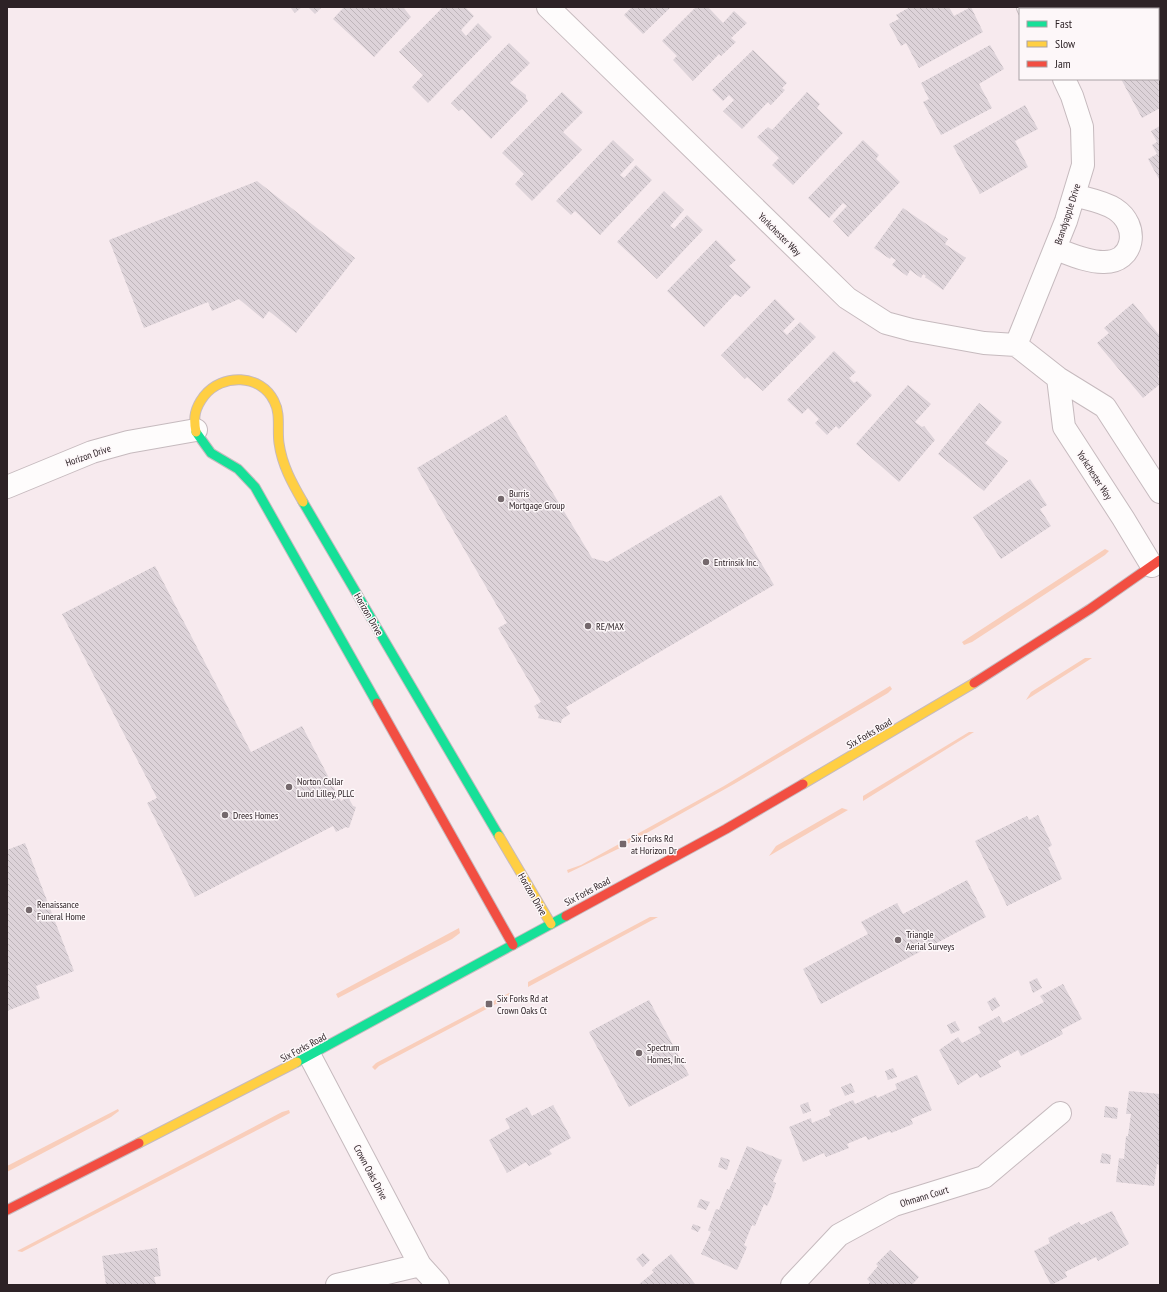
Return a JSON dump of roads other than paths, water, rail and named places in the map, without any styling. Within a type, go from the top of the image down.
[{"type":"street","name":"Yorkchester Way","points":[[548,7],[847,298],[886,323],[912,330],[984,343],[1016,345]]},
{"type":"street","name":"Brandyapple Drive","points":[[1016,345],[1056,249],[1083,165],[1082,127],[1072,96],[1064,80]]},
{"type":"street","points":[[1056,249],[1095,262],[1113,261],[1121,257],[1127,250],[1132,238],[1128,224],[1115,209],[1074,195]]},
{"type":"street","points":[[1016,345],[1058,378],[1105,407],[1160,492]]},
{"type":"street","name":"Horizon Drive","points":[[513,944],[255,487],[240,470],[229,462],[215,456],[205,447],[196,430],[194,418],[198,405],[205,394],[227,380],[242,378],[254,381],[263,386],[271,396],[276,405],[280,444],[287,474],[551,924]]},
{"type":"street","name":"Yorkchester Way","points":[[1058,378],[1064,427],[1123,518],[1156,563]]},
{"type":"street","name":"Horizon Drive","points":[[7,487],[92,452],[128,442],[196,430]]},
{"type":"street","name":"Six Forks Road","points":[[7,1210],[310,1056],[726,828],[942,703],[1090,610],[1156,563]]},
{"type":"street","name":"Crown Oaks Drive","points":[[310,1056],[420,1265],[438,1285]]},
{"type":"street","name":"Ohmann Court","points":[[792,1285],[839,1235],[894,1205],[984,1177],[1060,1114]]},
{"type":"street","points":[[337,1285],[420,1265]]},
{"type":"place","name":"Burris Mortgage Group","points":[[501,499]]},
{"type":"place","name":"Entrinsik Inc.","points":[[706,562]]},
{"type":"place","name":"RE/MAX","points":[[588,626]]},
{"type":"place","name":"Norton Collar Lund Lilley, PLLC","points":[[289,787]]},
{"type":"place","name":"Drees Homes","points":[[225,815]]},
{"type":"place","name":"Six Forks Rd at Horizon Dr","points":[[623,844]]},
{"type":"place","name":"Renaissance Funeral Home","points":[[29,910]]},
{"type":"place","name":"Triangle Aerial Surveys","points":[[898,940]]},
{"type":"place","name":"Six Forks Rd at Crown Oaks Ct","points":[[489,1004]]},
{"type":"place","name":"Spectrum Homes, Inc.","points":[[639,1053]]}]
